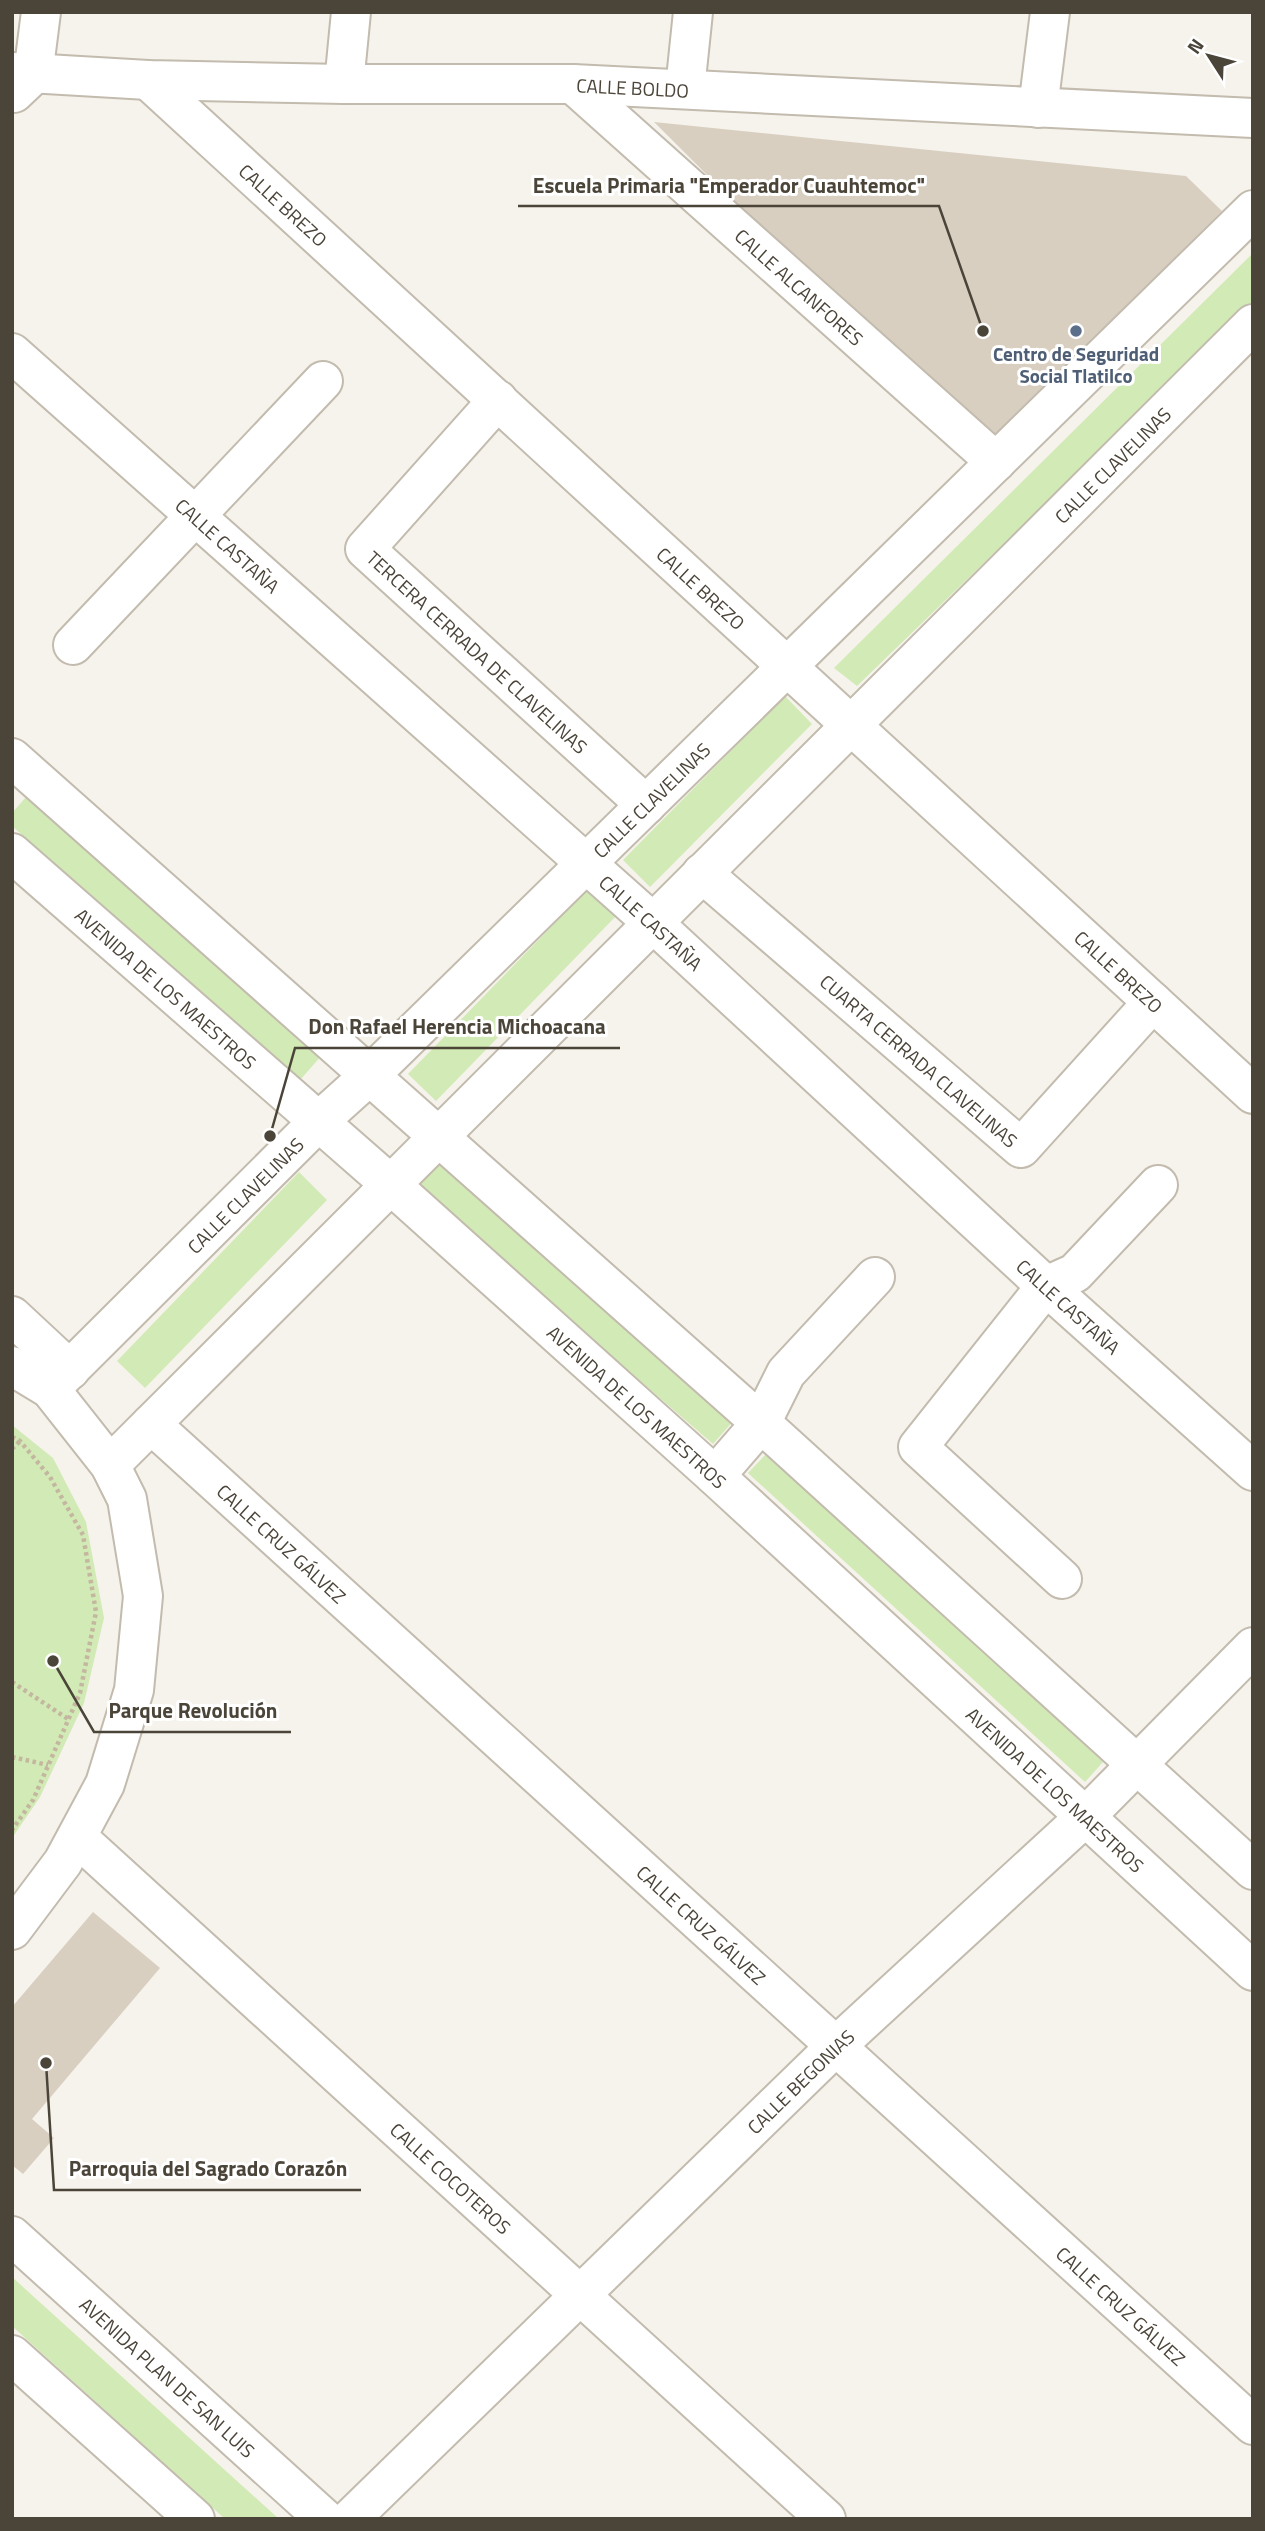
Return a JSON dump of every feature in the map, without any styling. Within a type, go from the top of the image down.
[{"type":"street","points":[[19,81],[41,12]]},
{"type":"street","points":[[344,84],[351,12]]},
{"type":"street","points":[[685,89],[693,12]]},
{"type":"street","points":[[1038,108],[1050,12]]},
{"type":"street","name":"CALLE BREZO","points":[[148,80],[1253,1094]]},
{"type":"street","name":"CALLE BOLDO","points":[[19,81],[573,84],[1253,118]]},
{"type":"street","name":"CALLE ALCANFORES","points":[[573,84],[996,462]]},
{"type":"street","name":"CALLE CLAVELINAS","points":[[60,1380],[318,1122],[369,1076],[1253,210]]},
{"type":"street","name":"CALLE CLAVELINAS","points":[[110,1465],[1253,324]]},
{"type":"street","name":"CALLE CASTAÑA","points":[[12,353],[652,922],[1046,1286],[1253,1471]]},
{"type":"street","points":[[73,645],[323,381]]},
{"type":"street","name":"TERCERA CERRADA DE CLAVELINAS","points":[[498,400],[365,549],[646,805]]},
{"type":"street","points":[[13,761],[439,1135],[1253,1870]]},
{"type":"street","name":"AVENIDA DE LOS MAESTROS","points":[[12,853],[390,1184],[715,1476],[1253,1971]]},
{"type":"street","name":"CUARTA CERRADA CLAVELINAS","points":[[702,873],[1021,1148],[1153,1002]]},
{"type":"street","points":[[1062,1579],[918,1447],[1046,1286],[1075,1273],[1158,1185]]},
{"type":"street","points":[[715,1476],[761,1423],[786,1373],[875,1277]]},
{"type":"street","points":[[12,1316],[60,1380],[127,1499],[143,1596],[134,1690],[105,1784],[63,1862],[12,1930]]},
{"type":"street","points":[[12,1366],[60,1380]]},
{"type":"street","name":"CALLE CRUZ GÁLVEZ","points":[[151,1424],[1253,2425]]},
{"type":"street","name":"CALLE BEGONIAS","points":[[350,2519],[836,2046],[1084,1818],[1253,1647]]},
{"type":"street","name":"CALLE COCOTEROS","points":[[77,1837],[825,2519]]},
{"type":"street","name":"AVENIDA PLAN DE SAN LUIS","points":[[12,2236],[324,2519]]},
{"type":"street","points":[[12,2355],[195,2519]]},
{"type":"path","points":[[12,1437],[20,1441],[50,1477],[83,1535],[96,1612],[80,1693],[33,1800],[15,1821],[12,1830]]},
{"type":"path","points":[[12,1449],[20,1441]]},
{"type":"path","points":[[12,1682],[68,1719]]},
{"type":"path","points":[[12,1757],[48,1765]]},
{"type":"green space","points":[[1253,253],[1253,302],[857,686],[834,668]]},
{"type":"green space","points":[[785,696],[812,724],[650,887],[623,860]]},
{"type":"green space","points":[[26,797],[322,1055],[301,1079],[12,826],[12,813]]},
{"type":"green space","points":[[591,886],[619,913],[436,1101],[408,1074]]},
{"type":"green space","points":[[439,1162],[735,1419],[713,1444],[417,1188]]},
{"type":"green space","points":[[299,1172],[327,1200],[145,1388],[117,1361]]},
{"type":"green space","points":[[12,1425],[53,1458],[86,1522],[104,1618],[84,1703],[40,1797],[12,1838]]},
{"type":"green space","points":[[767,1453],[1103,1762],[1085,1782],[748,1473]]},
{"type":"green space","points":[[12,2277],[279,2519],[225,2519],[12,2326]]},
{"type":"building","points":[[654,122],[1186,176],[1222,211],[984,451]]},
{"type":"building","points":[[93,1912],[160,1968],[32,2119],[54,2138],[23,2174],[12,2165],[12,2007]]},
{"type":"place","name":"Escuela Primaria \"Emperador Cuauhtemoc\"","points":[[983,331]]},
{"type":"place","name":"Centro de Seguridad Social Tlatilco","points":[[1076,331]]},
{"type":"place","name":"Don Rafael Herencia Michoacana","points":[[270,1136]]},
{"type":"place","name":"Parque Revolución","points":[[53,1661]]},
{"type":"place","name":"Parroquia del Sagrado Corazón","points":[[46,2063]]}]
